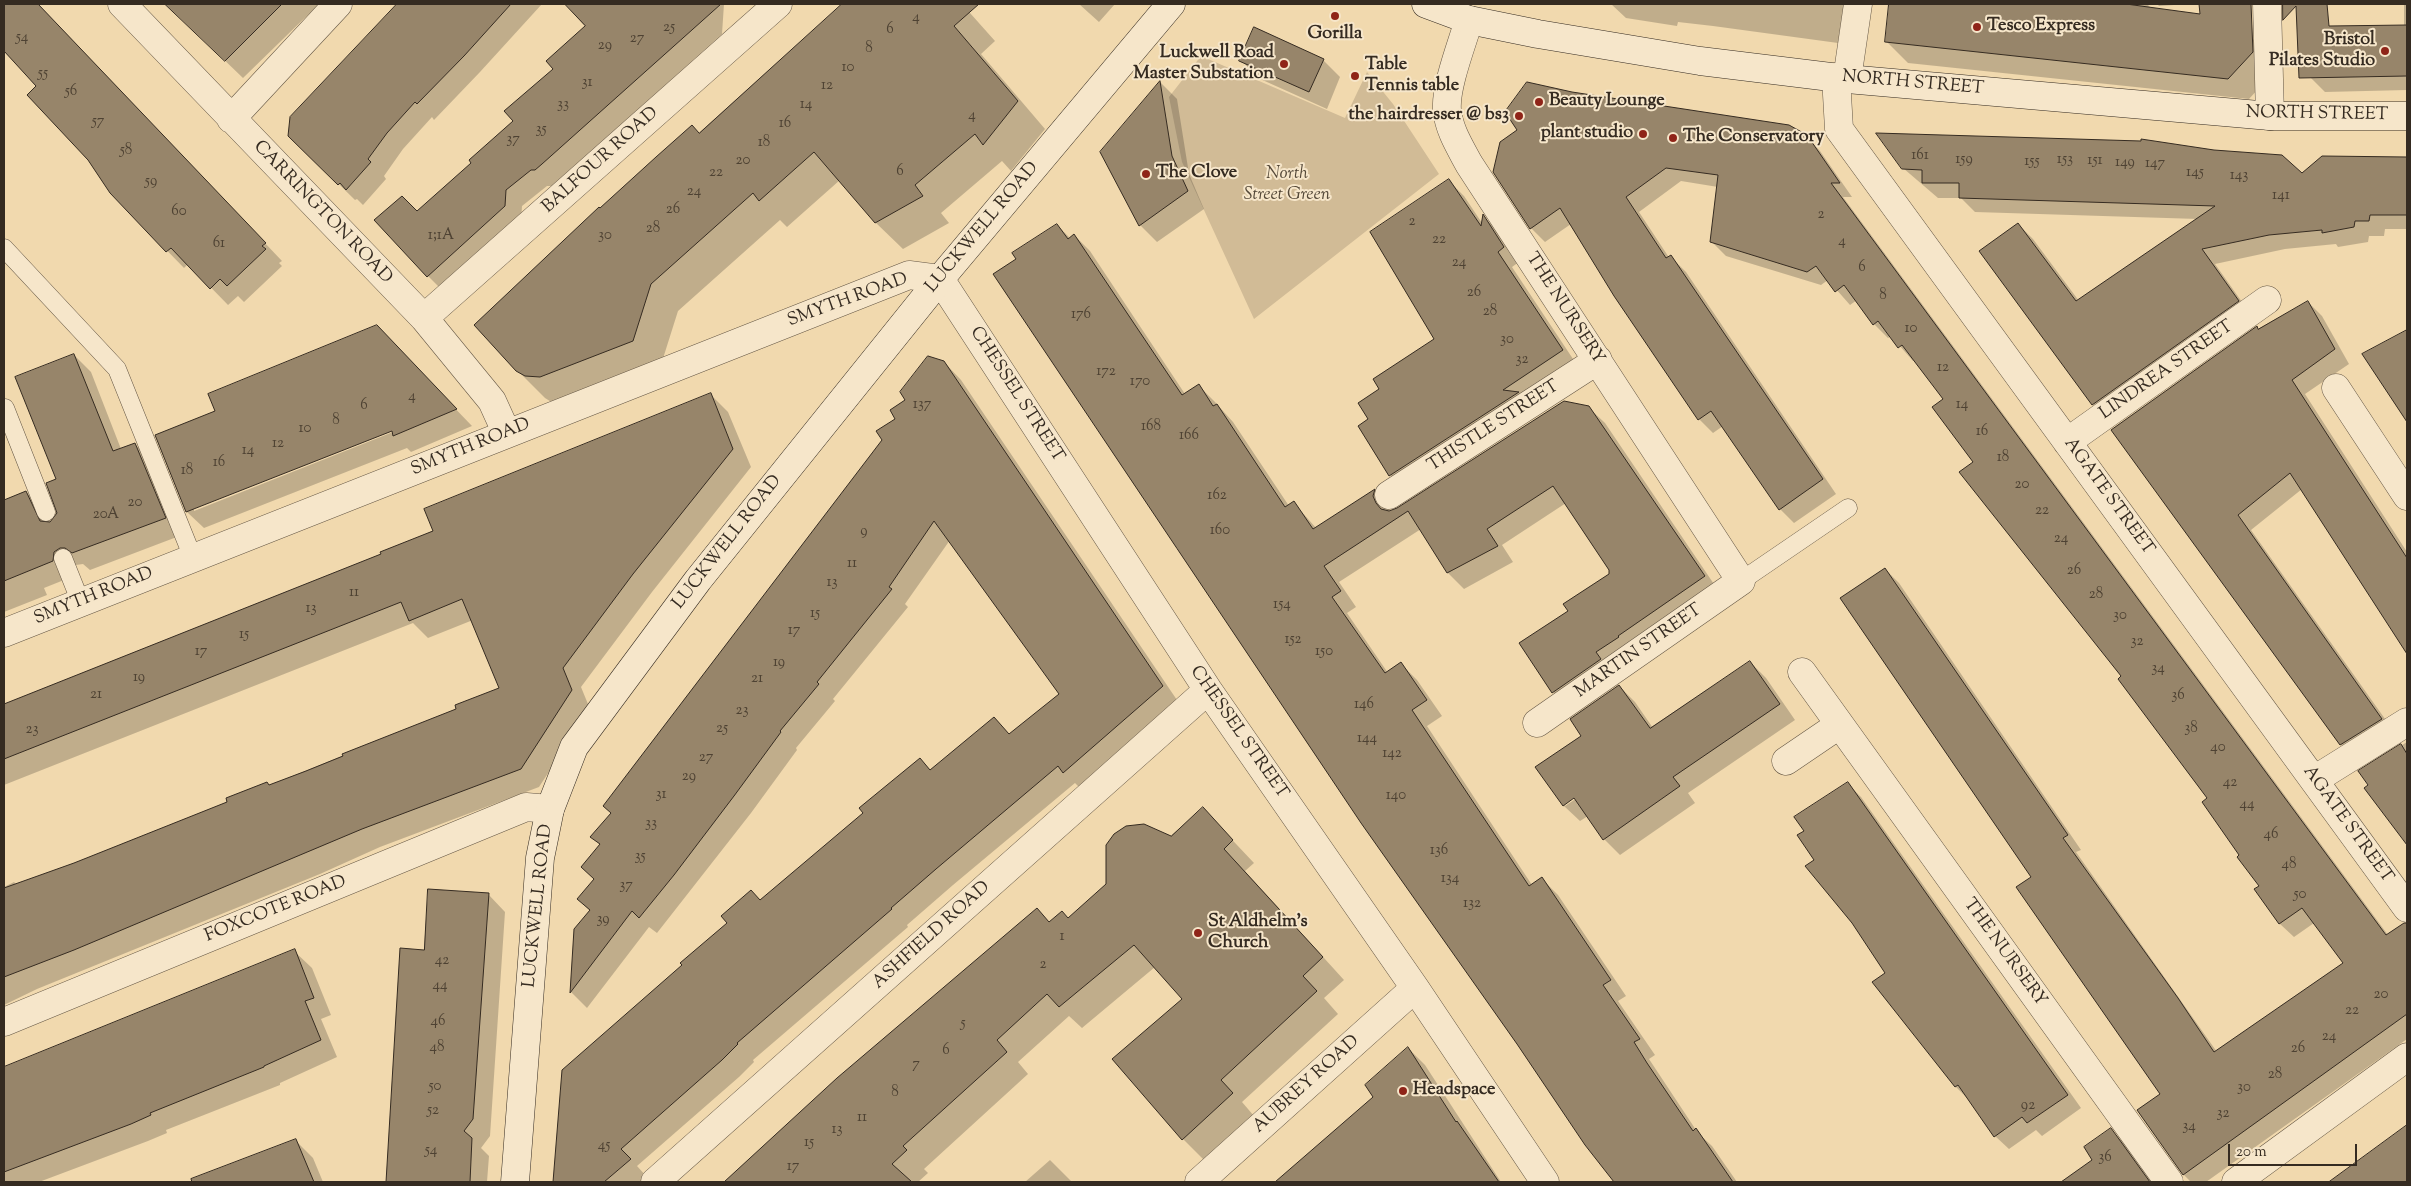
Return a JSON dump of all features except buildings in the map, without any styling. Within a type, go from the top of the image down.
[{"type":"street","name":"CARRINGTON ROAD","points":[[122,4],[424,318],[492,401],[507,434]]},
{"type":"street","points":[[231,119],[338,4]]},
{"type":"street","name":"BALFOUR ROAD","points":[[424,318],[778,4]]},
{"type":"street","name":"LUCKWELL ROAD","points":[[515,1182],[540,858],[550,808],[574,747],[698,580],[940,279],[1171,4]]},
{"type":"street","name":"NORTH STREET","points":[[1426,4],[1469,20],[1538,34],[1690,59],[1841,78],[2270,116],[2407,116]]},
{"type":"street","name":"AGATE STREET","points":[[1858,4],[1841,78],[1839,129],[2407,908]]},
{"type":"street","points":[[2268,4],[2270,116]]},
{"type":"street","name":"THE NURSERY","points":[[1469,20],[1450,89],[1447,110],[1452,132],[1469,164],[1741,580]]},
{"type":"street","name":"SMYTH ROAD","points":[[4,633],[909,275],[940,279]]},
{"type":"street","name":"CHESSEL STREET","points":[[940,279],[1208,690],[1415,988],[1534,1178]]},
{"type":"street","name":"LINDREA STREET","points":[[2067,442],[2267,300]]},
{"type":"street","name":"THISTLE STREET","points":[[1389,494],[1598,360]]},
{"type":"street","points":[[2336,388],[2407,496]]},
{"type":"street","name":"MARTIN STREET","points":[[1537,722],[1741,580]]},
{"type":"street","name":"THE NURSERY","points":[[1802,672],[2169,1182]]},
{"type":"street","name":"ASHFIELD ROAD","points":[[655,1182],[1208,690]]},
{"type":"street","points":[[2314,780],[2407,722]]},
{"type":"street","points":[[1786,761],[1839,725]]},
{"type":"street","name":"FOXCOTE ROAD","points":[[4,1022],[526,807],[550,808]]},
{"type":"street","name":"AUBREY ROAD","points":[[1199,1182],[1415,988]]},
{"type":"street","points":[[2236,1182],[2407,1057]]},
{"type":"lane","points":[[4,248],[117,369],[193,558]]},
{"type":"lane","points":[[5,408],[46,512]]},
{"type":"lane","points":[[1741,580],[1848,508]]},
{"type":"lane","points":[[63,558],[81,603]]},
{"type":"green space","name":"North Street Green","points":[[1201,56],[1345,118],[1367,72],[1393,104],[1439,174],[1254,319],[1182,162],[1169,97]]},
{"type":"place","name":"Gorilla","points":[[1335,16]]},
{"type":"place","name":"Tesco Express","points":[[1977,27]]},
{"type":"place","name":"Bristol Pilates Studio","points":[[2385,51]]},
{"type":"place","name":"Luckwell Road Master Substation","points":[[1284,64]]},
{"type":"place","name":"Table Tennis table","points":[[1355,76]]},
{"type":"place","name":"Beauty Lounge","points":[[1539,102]]},
{"type":"place","name":"the hairdresser @ bs3","points":[[1519,116]]},
{"type":"place","name":"plant studio","points":[[1643,134]]},
{"type":"place","name":"The Conservatory","points":[[1673,138]]},
{"type":"place","name":"The Clove","points":[[1146,174]]},
{"type":"place","name":"St Aldhelm's Church","points":[[1198,933]]},
{"type":"place","name":"Headspace","points":[[1403,1091]]}]
